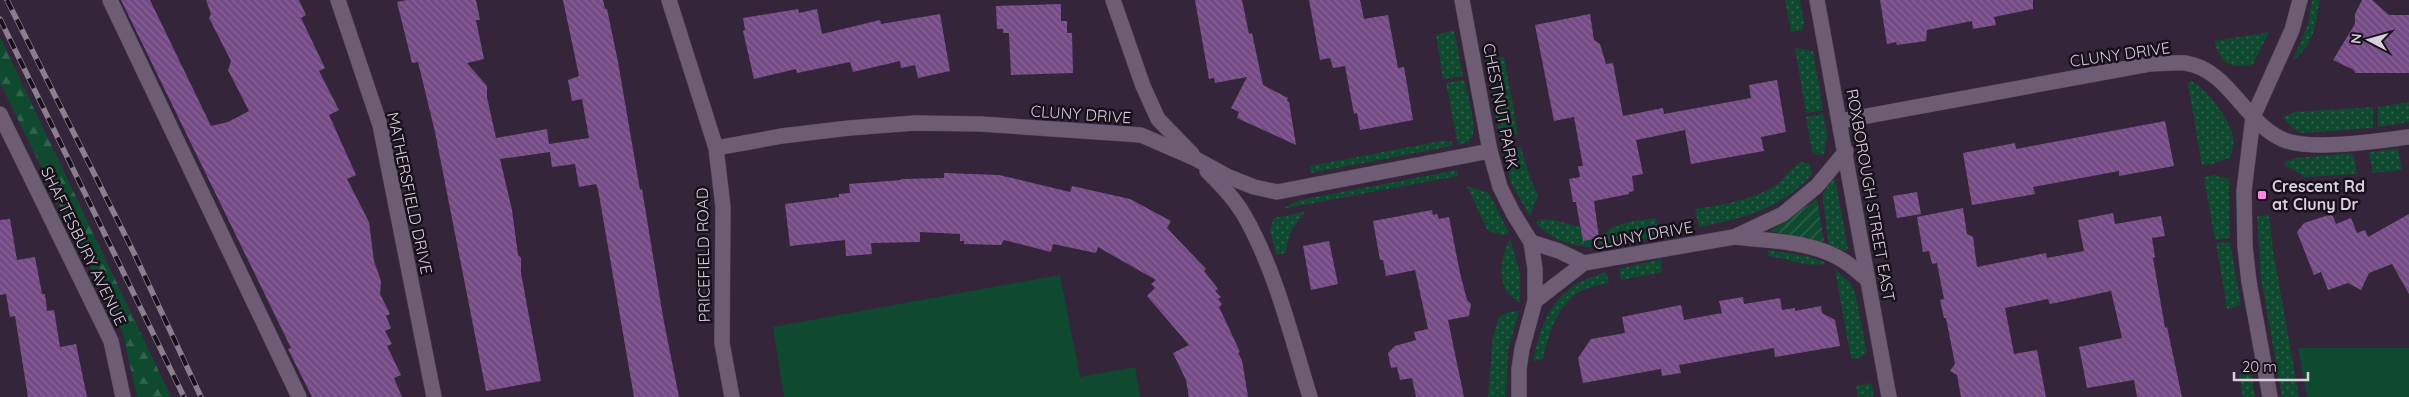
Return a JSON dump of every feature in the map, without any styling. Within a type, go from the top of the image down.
[{"type":"street","points":[[110,0],[299,397]]},
{"type":"street","name":"MATHERSFIELD DRIVE","points":[[338,0],[380,125],[434,397]]},
{"type":"street","name":"PRICEFIELD ROAD","points":[[669,0],[716,148],[723,207],[722,344],[732,397]]},
{"type":"street","points":[[1113,0],[1143,86],[1158,119],[1229,193],[1254,235],[1278,296],[1310,397]]},
{"type":"street","name":"CHESTNUT PARK","points":[[1462,0],[1490,151],[1500,187],[1531,242],[1535,269],[1535,300],[1522,349],[1519,369],[1519,397]]},
{"type":"street","name":"ROXBOROUGH STREET EAST","points":[[1817,0],[1846,151],[1889,397]]},
{"type":"street","points":[[2270,397],[2245,246],[2244,190],[2253,117],[2292,30],[2300,0]]},
{"type":"street","name":"CLUNY DRIVE","points":[[1840,121],[2150,64],[2186,63],[2205,71],[2221,82],[2253,117],[2281,139],[2299,145],[2352,143],[2409,137]]},
{"type":"street","name":"SHAFTESBURY AVENUE","points":[[0,114],[111,341],[123,397]]},
{"type":"street","name":"CLUNY DRIVE","points":[[716,148],[782,136],[915,123],[981,124],[1141,135],[1196,159],[1229,177],[1254,187],[1277,192],[1490,151]]},
{"type":"street","name":"CLUNY DRIVE","points":[[1531,242],[1559,251],[1584,263],[1734,237],[1783,214],[1817,186],[1846,151]]},
{"type":"street","name":"CLUNY DRIVE","points":[[1734,237],[1791,244],[1822,251],[1843,260],[1868,280]]},
{"type":"street","points":[[1535,300],[1584,263]]},
{"type":"green space","points":[[1785,0],[1800,0],[1804,22],[1802,30],[1791,32]]},
{"type":"green space","points":[[2312,0],[2319,0],[2313,33],[2305,49],[2293,60],[2308,24]]},
{"type":"green space","points":[[1454,30],[1463,76],[1443,79],[1436,35]]},
{"type":"green space","points":[[2269,32],[2253,64],[2245,66],[2232,65],[2223,60],[2214,41]]},
{"type":"green space","points":[[0,37],[171,397],[137,397],[123,334],[0,83]]},
{"type":"green space","points":[[1795,48],[1813,51],[1823,110],[1806,113]]},
{"type":"green space","points":[[1504,57],[1518,134],[1500,137],[1485,61]]},
{"type":"green space","points":[[1464,80],[1471,109],[1473,132],[1472,137],[1466,143],[1458,145],[1446,83]]},
{"type":"green space","points":[[2190,81],[2196,83],[2209,96],[2228,123],[2233,139],[2231,157],[2213,164],[2202,165],[2188,84]]},
{"type":"green space","points":[[2409,102],[2409,122],[2378,127],[2378,107]]},
{"type":"green space","points":[[2373,107],[2373,128],[2301,133],[2291,127],[2283,117],[2295,112]]},
{"type":"green space","points":[[1823,114],[1827,135],[1824,154],[1817,155],[1812,151],[1806,117]]},
{"type":"green space","points":[[1441,141],[1452,141],[1452,146],[1311,173],[1310,166]]},
{"type":"green space","points":[[1521,147],[1530,178],[1538,195],[1530,216],[1512,185],[1503,152]]},
{"type":"green space","points":[[2398,149],[2402,170],[2373,173],[2369,152]]},
{"type":"green space","points":[[2351,153],[2354,157],[2357,174],[2305,177],[2285,165],[2284,162],[2297,158]]},
{"type":"green space","points":[[1801,162],[1810,164],[1812,174],[1788,196],[1775,204],[1745,216],[1699,227],[1695,209],[1736,201],[1766,191],[1775,186]]},
{"type":"green space","points":[[1457,170],[1458,176],[1281,209],[1300,200]]},
{"type":"green space","points":[[2215,175],[2229,179],[2230,238],[2215,240],[2204,177]]},
{"type":"green space","points":[[1835,179],[1848,249],[1845,251],[1829,245],[1822,195],[1832,180]]},
{"type":"green space","points":[[1467,186],[1489,193],[1509,233],[1503,235],[1488,231]]},
{"type":"green space","points":[[1817,199],[1824,242],[1770,231]]},
{"type":"green space","points":[[1305,212],[1292,231],[1286,253],[1276,255],[1270,230],[1274,218]]},
{"type":"green space","points":[[2269,215],[2273,250],[2299,397],[2282,397],[2261,278],[2257,216]]},
{"type":"green space","points":[[1656,218],[1658,236],[1598,248],[1601,239],[1612,228],[1620,224]]},
{"type":"green space","points":[[1541,219],[1549,219],[1584,228],[1600,229],[1590,247],[1582,246],[1567,243],[1553,237],[1535,222]]},
{"type":"green space","points":[[1510,238],[1520,273],[1520,303],[1506,290],[1503,282],[1502,265]]},
{"type":"green space","points":[[2230,242],[2241,305],[2227,309],[2216,243]]},
{"type":"green space","points":[[1768,250],[1806,256],[1827,263],[1814,265],[1768,256]]},
{"type":"green space","points":[[1661,259],[1662,272],[1621,280],[1619,269]]},
{"type":"green space","points":[[1835,269],[1851,284],[1855,293],[1867,352],[1860,358],[1851,359]]},
{"type":"green space","points":[[1606,272],[1609,283],[1582,290],[1565,305],[1551,331],[1543,359],[1533,361],[1542,329],[1555,304],[1564,293],[1589,278]]},
{"type":"green space","points":[[1060,275],[1080,377],[1135,367],[1140,397],[784,397],[773,327]]},
{"type":"green space","points":[[1519,311],[1508,350],[1506,397],[1488,397],[1493,336],[1499,317],[1508,312]]},
{"type":"green space","points":[[2298,348],[2409,348],[2409,397],[2307,397]]},
{"type":"green space","points":[[2251,374],[2255,397],[2243,397],[2239,375]]},
{"type":"green space","points":[[1871,383],[1874,397],[1858,397],[1856,386]]},
{"type":"building","points":[[121,0],[150,0],[211,126],[228,122],[249,111],[228,70],[231,61],[209,18],[211,14],[206,0],[299,0],[306,15],[301,18],[325,68],[319,71],[339,110],[329,115],[356,175],[347,179],[369,222],[374,261],[381,281],[380,294],[390,314],[386,316],[391,328],[385,331],[392,344],[387,346],[401,375],[394,378],[402,397],[312,397],[288,349],[291,348]]},
{"type":"building","points":[[407,0],[476,0],[480,20],[476,20],[484,59],[467,63],[487,86],[487,97],[496,138],[547,129],[549,144],[589,138],[582,99],[572,101],[568,80],[579,76],[563,0],[603,0],[605,9],[607,9],[618,62],[679,397],[634,397],[598,189],[596,184],[579,187],[575,164],[552,167],[550,152],[500,159],[512,210],[518,255],[521,258],[521,273],[541,381],[486,391],[435,132],[418,62],[412,63],[397,2]]},
{"type":"building","points":[[1195,0],[1242,0],[1249,34],[1252,33],[1263,85],[1288,98],[1296,145],[1237,118],[1239,112],[1231,108],[1247,77],[1215,83],[1214,78],[1209,79]]},
{"type":"building","points":[[1309,0],[1360,0],[1364,19],[1388,15],[1398,68],[1404,67],[1413,120],[1360,130],[1357,113],[1354,114],[1345,66],[1333,68],[1330,58],[1320,60]]},
{"type":"building","points":[[1880,0],[2033,0],[2033,9],[1994,17],[1996,25],[1973,29],[1972,21],[1927,30],[1926,41],[1897,45],[1896,42],[1887,44]]},
{"type":"building","points":[[2362,0],[2372,0],[2389,15],[2409,15],[2409,73],[2355,73],[2354,70],[2333,60],[2355,24],[2355,14]]},
{"type":"building","points":[[1061,4],[1061,21],[1067,21],[1067,33],[1072,33],[1073,73],[1011,75],[1009,33],[1003,33],[1003,29],[997,29],[996,6]]},
{"type":"building","points":[[798,9],[799,13],[817,9],[822,34],[880,20],[881,24],[940,14],[950,71],[918,78],[915,65],[901,68],[900,61],[853,72],[850,62],[797,73],[796,69],[754,79],[743,31],[745,30],[743,18]]},
{"type":"building","points":[[1590,14],[1594,40],[1600,44],[1606,64],[1613,63],[1623,116],[1663,108],[1664,114],[1751,98],[1749,85],[1777,80],[1786,132],[1761,137],[1764,151],[1691,164],[1685,130],[1636,140],[1643,174],[1632,176],[1634,191],[1629,192],[1629,194],[1594,201],[1599,238],[1583,241],[1576,202],[1573,202],[1569,179],[1580,177],[1578,166],[1583,166],[1574,117],[1554,121],[1535,25]]},
{"type":"building","points":[[2165,121],[2174,166],[2119,176],[2119,171],[2033,187],[2035,194],[1972,205],[1963,153],[2015,143],[2016,149]]},
{"type":"building","points":[[944,173],[999,175],[1070,192],[1072,186],[1130,199],[1171,221],[1167,228],[1206,269],[1204,271],[1218,289],[1215,291],[1221,297],[1218,299],[1222,304],[1219,307],[1240,352],[1238,353],[1242,360],[1248,397],[1189,397],[1186,380],[1173,353],[1189,345],[1147,296],[1155,288],[1151,284],[1156,280],[1098,247],[1096,253],[1053,244],[1051,252],[1004,240],[1001,245],[964,244],[964,241],[960,241],[960,234],[920,232],[920,242],[871,243],[872,254],[846,256],[845,240],[790,246],[785,204],[839,197],[839,194],[850,193],[849,184],[901,179],[944,178]]},
{"type":"building","points":[[1917,192],[1921,214],[1897,218],[1893,196]]},
{"type":"building","points":[[1963,208],[1967,234],[1973,237],[1977,267],[2046,253],[2047,258],[2084,251],[2078,220],[2113,213],[2115,224],[2161,216],[2165,236],[2152,238],[2155,257],[2153,258],[2165,328],[2167,327],[2182,397],[2137,397],[2134,380],[2087,388],[2079,347],[2122,338],[2111,291],[2050,304],[2048,299],[2005,308],[2014,354],[2037,350],[2046,397],[1961,397],[1957,375],[1950,371],[1955,364],[1946,318],[1944,318],[1940,300],[1944,299],[1937,263],[1932,264],[1929,251],[1923,252],[1917,217]]},
{"type":"building","points":[[1432,210],[1433,215],[1437,214],[1439,219],[1449,217],[1460,273],[1467,300],[1471,304],[1469,316],[1448,320],[1464,397],[1416,397],[1412,378],[1400,380],[1397,367],[1391,368],[1388,353],[1395,346],[1416,340],[1414,332],[1428,329],[1415,270],[1386,276],[1383,260],[1380,260],[1373,221]]},
{"type":"building","points":[[2332,214],[2336,224],[2351,218],[2357,233],[2365,230],[2368,237],[2409,214],[2409,294],[2392,264],[2369,273],[2361,290],[2348,283],[2328,290],[2321,272],[2314,275],[2297,232],[2304,223]]},
{"type":"building","points":[[10,219],[17,260],[35,257],[42,294],[45,294],[47,311],[54,310],[60,347],[76,344],[87,397],[28,397],[15,316],[10,317],[6,294],[0,295],[0,220]]},
{"type":"building","points":[[1329,241],[1338,284],[1311,290],[1303,246]]},
{"type":"building","points":[[1743,297],[1744,304],[1780,298],[1782,310],[1795,308],[1795,311],[1821,306],[1822,313],[1835,320],[1840,346],[1775,357],[1774,348],[1679,365],[1681,373],[1662,376],[1661,369],[1583,383],[1578,358],[1591,339],[1625,333],[1622,317],[1681,305],[1684,320],[1722,313],[1719,301]]},
{"type":"railway","points":[[7,0],[134,253],[201,397]]},
{"type":"railway","points":[[0,19],[184,397]]},
{"type":"place","name":"Crescent Rd at Cluny Dr","points":[[2262,195]]}]
